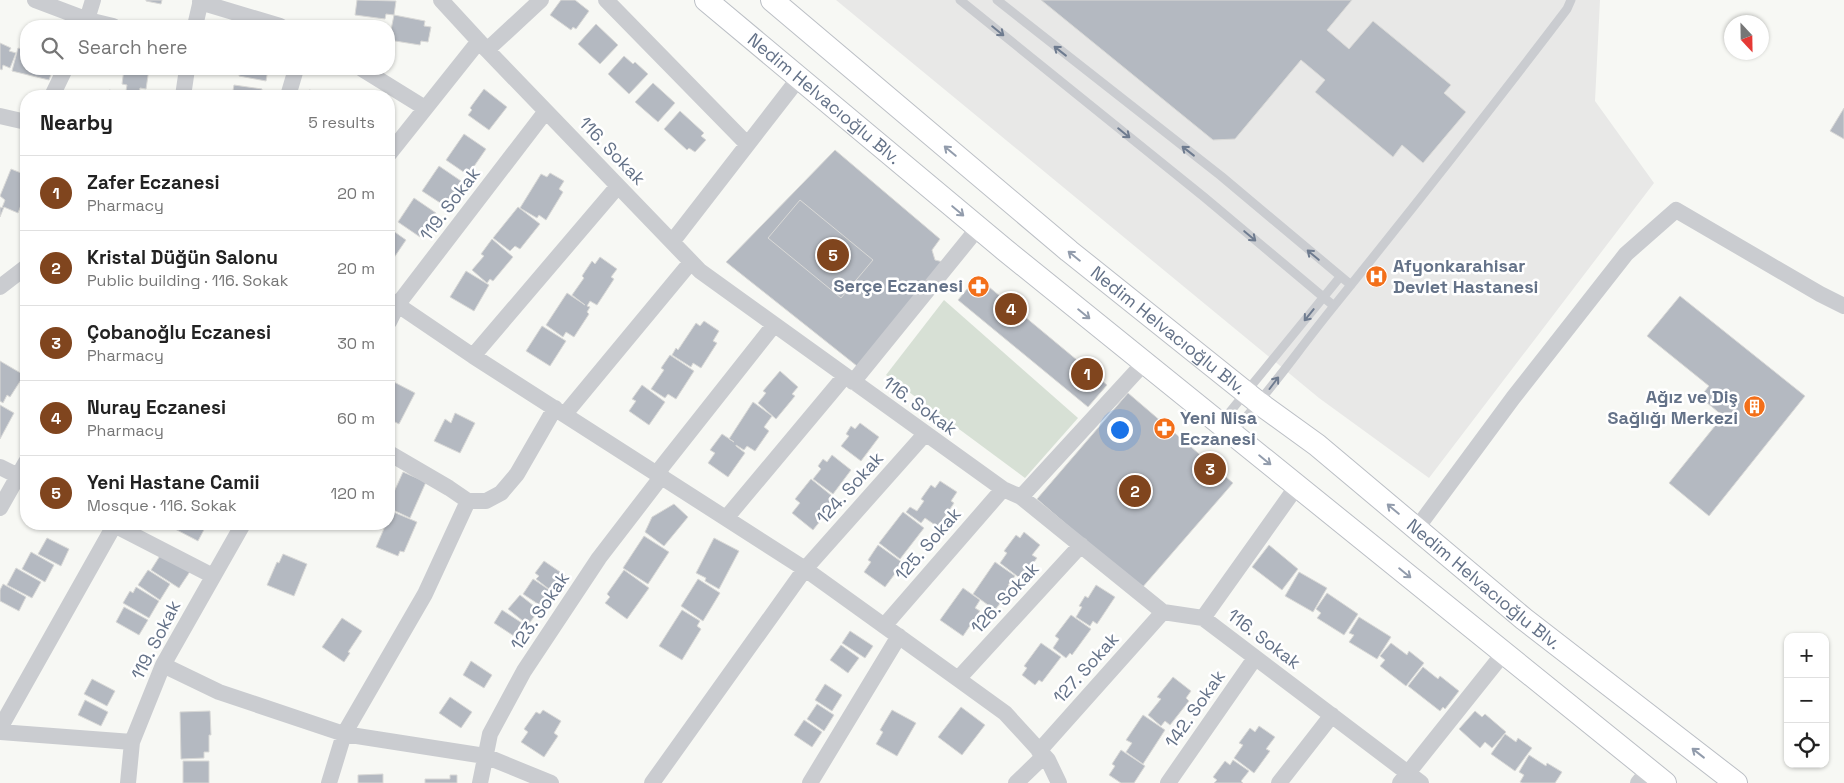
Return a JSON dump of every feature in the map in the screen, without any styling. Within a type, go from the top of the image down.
[{"type":"main road","name":"Nedim Helvacıoğlu Blv.","points":[[772,0],[1069,251],[1253,398],[1317,445],[1524,619],[1736,783]]},
{"type":"main road","name":"Nedim Helvacıoğlu Blv.","points":[[712,1],[799,78],[978,228],[1503,654],[1651,779]]},
{"type":"street","points":[[35,0],[79,20]]},
{"type":"street","points":[[87,20],[93,0]]},
{"type":"street","name":"116. Sokak","points":[[441,0],[700,271],[1003,489],[1021,497],[1163,612],[1203,618],[1332,716],[1404,778],[1421,783]]},
{"type":"street","points":[[395,147],[426,108],[483,46],[541,0]]},
{"type":"street","points":[[606,0],[747,144]]},
{"type":"street","points":[[196,20],[200,1],[261,20]]},
{"type":"street","points":[[55,90],[62,75]]},
{"type":"street","points":[[184,90],[186,75]]},
{"type":"street","points":[[290,90],[294,75]]},
{"type":"street","points":[[372,75],[426,108]]},
{"type":"street","points":[[672,242],[799,78]]},
{"type":"street","name":"119. Sokak","points":[[395,300],[546,111]]},
{"type":"street","points":[[0,116],[20,121]]},
{"type":"street","points":[[473,356],[618,186]]},
{"type":"street","points":[[1417,528],[1514,398],[1626,254],[1676,210],[1844,306]]},
{"type":"street","points":[[727,518],[978,228]]},
{"type":"street","points":[[395,457],[468,501],[486,501],[501,493],[560,411],[690,262]]},
{"type":"street","points":[[0,287],[20,272]]},
{"type":"street","points":[[395,302],[473,356],[805,569],[899,636],[1005,713],[1042,753],[1060,783]]},
{"type":"street","name":"123. Sokak","points":[[480,783],[490,734],[524,672],[599,558],[659,474],[774,325]]},
{"type":"street","points":[[1021,497],[1144,363]]},
{"type":"street","name":"124. Sokak","points":[[652,783],[805,569],[925,434]]},
{"type":"street","points":[[0,467],[20,472]]},
{"type":"street","points":[[0,508],[20,479]]},
{"type":"street","points":[[1203,618],[1297,486]]},
{"type":"street","name":"125. Sokak","points":[[884,626],[1003,489]]},
{"type":"street","points":[[330,783],[344,734],[425,594],[468,501]]},
{"type":"street","points":[[111,530],[0,730],[132,742]]},
{"type":"street","points":[[125,530],[213,576]]},
{"type":"street","name":"119. Sokak","points":[[128,783],[132,742],[163,665],[240,530]]},
{"type":"street","name":"126. Sokak","points":[[958,679],[1081,545]]},
{"type":"street","name":"127. Sokak","points":[[1016,783],[1163,612]]},
{"type":"street","points":[[810,783],[899,636]]},
{"type":"street","points":[[1404,778],[1503,654]]},
{"type":"street","name":"142. Sokak","points":[[1168,783],[1255,658]]},
{"type":"street","points":[[163,665],[220,692],[344,734],[484,756],[552,783]]},
{"type":"street","points":[[1279,783],[1332,716]]},
{"type":"lane","points":[[960,0],[1334,306]]},
{"type":"lane","points":[[997,0],[1221,176],[1351,285]]},
{"type":"lane","points":[[1226,428],[1351,285],[1491,110],[1567,9],[1571,0]]},
{"type":"lane","points":[[1226,428],[1253,398],[1340,277]]},
{"type":"shaded area","name":"Afyonkarahisar Devlet Hastanesi","points":[[836,0],[1600,0],[1595,101],[1654,183],[1429,478],[1319,398]]},
{"type":"shaded area","points":[[944,300],[1078,418],[1025,478],[886,375]]},
{"type":"building","points":[[146,0],[162,0],[161,4]]},
{"type":"building","points":[[357,0],[396,1],[394,15],[386,14],[385,19],[355,15]]},
{"type":"building","points":[[561,0],[575,0],[589,11],[576,29],[573,27],[571,30],[550,15]]},
{"type":"building","points":[[1041,0],[1352,0],[1327,30],[1349,49],[1373,21],[1451,85],[1444,93],[1466,112],[1423,163],[1402,145],[1393,157],[1315,92],[1325,80],[1301,60],[1235,139],[1213,140]]},
{"type":"building","points":[[394,15],[425,21],[424,26],[431,27],[428,42],[421,41],[420,45],[395,41],[395,20],[393,20]]},
{"type":"building","points":[[596,24],[618,45],[600,64],[578,44]]},
{"type":"building","points":[[0,43],[11,48],[9,51],[16,53],[10,68],[3,65],[2,70],[0,69]]},
{"type":"building","points":[[18,48],[20,48],[20,73],[12,71]]},
{"type":"building","points":[[624,56],[633,64],[635,62],[648,74],[629,94],[608,74]]},
{"type":"building","points":[[28,75],[51,75],[49,80]]},
{"type":"building","points":[[123,75],[148,75],[146,89],[126,90],[127,85],[122,84]]},
{"type":"building","points":[[239,75],[267,75],[266,81]]},
{"type":"building","points":[[653,83],[675,103],[658,122],[635,102]]},
{"type":"building","points":[[234,85],[262,89],[262,90],[233,90]]},
{"type":"building","points":[[484,89],[507,107],[489,130],[468,115],[472,110],[470,108]]},
{"type":"building","points":[[1844,108],[1844,139],[1830,131]]},
{"type":"building","points":[[680,111],[704,133],[701,136],[706,140],[695,152],[689,148],[687,150],[664,129]]},
{"type":"building","points":[[464,134],[486,149],[468,175],[446,160]]},
{"type":"building","points":[[835,150],[940,239],[932,250],[935,260],[943,262],[857,366],[726,262]]},
{"type":"building","points":[[439,166],[461,181],[445,206],[422,191]]},
{"type":"building","points":[[11,169],[20,173],[20,208],[18,213],[4,207],[0,217],[0,207],[2,208],[5,200],[0,196]]},
{"type":"building","points":[[550,173],[564,181],[559,189],[563,192],[546,220],[539,215],[537,218],[520,208],[541,174],[547,177]]},
{"type":"building","points":[[414,198],[436,213],[420,237],[398,222]]},
{"type":"building","points":[[800,200],[873,260],[841,298],[768,238]]},
{"type":"building","points":[[518,207],[540,224],[520,249],[515,246],[510,251],[493,238]]},
{"type":"building","points":[[395,232],[406,240],[395,256]]},
{"type":"building","points":[[492,239],[513,257],[493,281],[490,279],[487,283],[472,270],[484,256],[481,254]]},
{"type":"building","points":[[600,257],[617,269],[611,277],[614,279],[597,305],[590,301],[587,306],[590,307],[587,312],[589,314],[574,337],[566,332],[563,337],[546,325],[567,293],[585,305],[572,295],[584,278],[582,276],[592,261],[595,264]]},
{"type":"building","points":[[466,271],[489,285],[474,311],[450,297]]},
{"type":"building","points":[[977,277],[1107,385],[1088,407],[958,300]]},
{"type":"building","name":"Ağız ve Diş Sağlığı Merkezi","points":[[1680,296],[1805,396],[1709,516],[1669,483],[1723,416],[1700,397],[1709,386],[1647,336]]},
{"type":"building","points":[[704,321],[719,331],[713,341],[717,343],[701,368],[693,363],[691,367],[672,355],[676,348],[678,350],[696,323],[700,326]]},
{"type":"building","points":[[542,326],[566,341],[550,366],[526,351]]},
{"type":"building","points":[[670,355],[694,371],[676,399],[668,394],[665,398],[651,389],[664,370],[661,368]]},
{"type":"building","points":[[0,361],[20,373],[20,381],[10,397],[7,395],[3,403],[0,401]]},
{"type":"building","points":[[780,371],[798,387],[792,394],[795,396],[776,419],[758,403],[766,393],[763,391]]},
{"type":"building","points":[[395,383],[415,393],[399,424],[395,422]]},
{"type":"building","points":[[642,385],[665,402],[649,425],[629,411],[636,401],[632,399]]},
{"type":"building","points":[[1128,393],[1233,483],[1141,589],[1037,499]]},
{"type":"building","points":[[753,402],[772,416],[764,427],[769,431],[755,451],[747,446],[744,450],[736,445],[745,453],[728,477],[708,463],[715,453],[710,450],[722,434],[729,439]]},
{"type":"building","points":[[0,405],[14,413],[0,439]]},
{"type":"building","points":[[455,413],[475,423],[460,453],[434,441],[445,419],[451,423]]},
{"type":"building","points":[[860,423],[879,437],[861,461],[841,446],[849,436],[846,434],[851,426],[855,429]]},
{"type":"building","points":[[832,455],[851,470],[833,494],[813,479],[821,469],[818,466],[823,459],[827,462]]},
{"type":"building","points":[[403,472],[426,482],[410,518],[395,511],[395,490]]},
{"type":"building","points":[[811,479],[837,500],[813,530],[792,513],[800,503],[795,499]]},
{"type":"building","points":[[940,481],[957,492],[951,501],[954,503],[938,527],[925,518],[921,523],[906,512],[910,507],[917,511],[924,501],[921,499],[931,485],[935,488]]},
{"type":"building","points":[[674,504],[688,517],[664,546],[645,532],[652,517]]},
{"type":"building","points":[[903,512],[924,528],[900,559],[879,543]]},
{"type":"building","points":[[395,513],[417,522],[404,552],[400,551],[398,556],[376,547],[383,530],[395,530]]},
{"type":"building","points":[[177,530],[204,530],[198,541]]},
{"type":"building","points":[[1024,532],[1040,545],[1032,555],[1037,558],[1021,579],[1000,563],[1007,553],[1004,551],[1016,535],[1020,538]]},
{"type":"building","points":[[644,536],[669,552],[648,584],[623,568]]},
{"type":"building","points":[[47,538],[69,549],[61,566],[38,554]]},
{"type":"building","points":[[714,538],[739,551],[719,589],[705,581],[706,578],[696,573]]},
{"type":"building","points":[[878,545],[903,563],[885,587],[864,572],[871,562],[868,560]]},
{"type":"building","points":[[1269,545],[1298,569],[1282,590],[1252,567]]},
{"type":"building","points":[[163,551],[191,570],[179,588],[151,570]]},
{"type":"building","points":[[31,552],[54,565],[45,582],[22,569]]},
{"type":"building","points":[[283,554],[307,564],[294,596],[267,585],[277,562],[279,563]]},
{"type":"building","points":[[544,561],[566,576],[554,593],[536,579],[539,576],[535,573]]},
{"type":"building","points":[[995,562],[1015,576],[1008,585],[1012,587],[995,610],[973,594]]},
{"type":"building","points":[[16,568],[41,582],[32,598],[7,585]]},
{"type":"building","points":[[148,570],[170,584],[160,600],[138,585]]},
{"type":"building","points":[[624,570],[649,588],[627,619],[605,603],[610,597],[607,594]]},
{"type":"building","points":[[1299,572],[1327,588],[1313,612],[1285,596]]},
{"type":"building","points":[[533,579],[554,593],[544,608],[523,594]]},
{"type":"building","points":[[698,579],[720,593],[703,621],[681,606]]},
{"type":"building","points":[[3,584],[26,597],[19,611],[0,601],[0,590]]},
{"type":"building","points":[[1096,585],[1115,597],[1097,624],[1093,621],[1090,626],[1076,617],[1082,607],[1079,606],[1085,596],[1088,598]]},
{"type":"building","points":[[136,587],[159,601],[149,618],[123,603],[130,591],[133,593]]},
{"type":"building","points":[[963,588],[980,600],[975,608],[980,611],[963,636],[940,620]]},
{"type":"building","points":[[1327,593],[1358,614],[1344,635],[1317,618],[1321,613],[1316,609]]},
{"type":"building","points":[[520,595],[539,610],[528,625],[508,609]]},
{"type":"building","points":[[124,607],[148,620],[139,635],[116,622]]},
{"type":"building","points":[[502,610],[525,625],[517,638],[494,623]]},
{"type":"building","points":[[682,610],[700,621],[697,626],[701,629],[682,660],[659,646]]},
{"type":"building","points":[[1071,615],[1091,629],[1072,655],[1070,653],[1066,658],[1053,648],[1059,639],[1055,636]]},
{"type":"building","points":[[1359,617],[1391,637],[1377,659],[1349,642],[1354,635],[1349,633]]},
{"type":"building","points":[[342,618],[362,631],[348,652],[350,653],[344,662],[322,647]]},
{"type":"building","points":[[850,631],[873,646],[865,658],[842,643]]},
{"type":"building","points":[[1041,643],[1061,657],[1042,682],[1039,680],[1035,685],[1022,675],[1027,668],[1024,666]]},
{"type":"building","points":[[1391,643],[1407,655],[1409,651],[1424,663],[1406,686],[1380,666],[1385,660],[1380,656]]},
{"type":"building","points":[[841,645],[859,658],[848,673],[830,660]]},
{"type":"building","points":[[471,661],[492,675],[484,688],[463,675]]},
{"type":"building","points":[[1423,667],[1438,679],[1440,676],[1459,691],[1445,709],[1443,707],[1440,711],[1408,686]]},
{"type":"building","points":[[1173,677],[1191,691],[1186,698],[1189,701],[1170,725],[1165,721],[1161,726],[1148,715],[1161,699],[1157,697]]},
{"type":"building","points":[[92,679],[115,691],[107,706],[84,694]]},
{"type":"building","points":[[825,684],[842,695],[832,711],[815,700]]},
{"type":"building","points":[[450,697],[472,712],[461,728],[439,713]]},
{"type":"building","points":[[85,700],[108,712],[101,726],[78,715]]},
{"type":"building","points":[[817,704],[834,715],[824,731],[807,719]]},
{"type":"building","points":[[961,707],[985,725],[962,755],[938,737]]},
{"type":"building","points":[[543,710],[561,721],[554,733],[558,736],[544,757],[521,742],[528,732],[524,729],[536,712],[540,714]]},
{"type":"building","points":[[892,710],[916,723],[897,756],[876,744],[883,732],[880,730]]},
{"type":"building","points":[[210,711],[211,735],[209,735],[209,752],[204,752],[204,758],[181,759],[180,712]]},
{"type":"building","points":[[1475,711],[1482,717],[1485,714],[1506,732],[1492,748],[1485,742],[1480,748],[1459,729]]},
{"type":"building","points":[[1143,715],[1165,730],[1143,764],[1126,752],[1132,743],[1126,740]]},
{"type":"building","points":[[804,720],[822,732],[812,747],[794,735]]},
{"type":"building","points":[[1259,726],[1275,737],[1266,749],[1270,751],[1254,773],[1234,758],[1243,745],[1239,743],[1250,728],[1255,732]]},
{"type":"building","points":[[1505,734],[1516,742],[1518,738],[1532,748],[1515,771],[1491,754]]},
{"type":"building","points":[[1121,750],[1145,766],[1134,783],[1121,783],[1109,775],[1115,766],[1112,764]]},
{"type":"building","points":[[1529,755],[1546,766],[1547,763],[1562,772],[1555,783],[1520,782],[1524,775],[1519,772]]},
{"type":"building","points":[[1233,760],[1249,771],[1241,781],[1243,783],[1214,783],[1217,780],[1213,777],[1225,761],[1230,765]]},
{"type":"building","points":[[183,761],[209,761],[209,783],[183,783]]},
{"type":"building","points":[[383,774],[383,783],[358,783],[358,775]]},
{"type":"building","points":[[450,775],[457,775],[457,783],[425,783],[425,779],[450,779]]},
{"type":"place","name":"Yeni Hastane Camii","points":[[833,255]]},
{"type":"place","name":"Afyonkarahisar Devlet Hastanesi","points":[[1377,276]]},
{"type":"place","name":"Serçe Eczanesi","points":[[979,286]]},
{"type":"place","name":"Nuray Eczanesi","points":[[1011,309]]},
{"type":"place","name":"Zafer Eczanesi","points":[[1087,374]]},
{"type":"place","name":"Ağız ve Diş Sağlığı Merkezi","points":[[1754,407]]},
{"type":"place","name":"Yeni Nisa Eczanesi","points":[[1164,428]]},
{"type":"place","name":"Çobanoğlu Eczanesi","points":[[1210,469]]},
{"type":"place","name":"Kristal Düğün Salonu","points":[[1135,491]]}]
